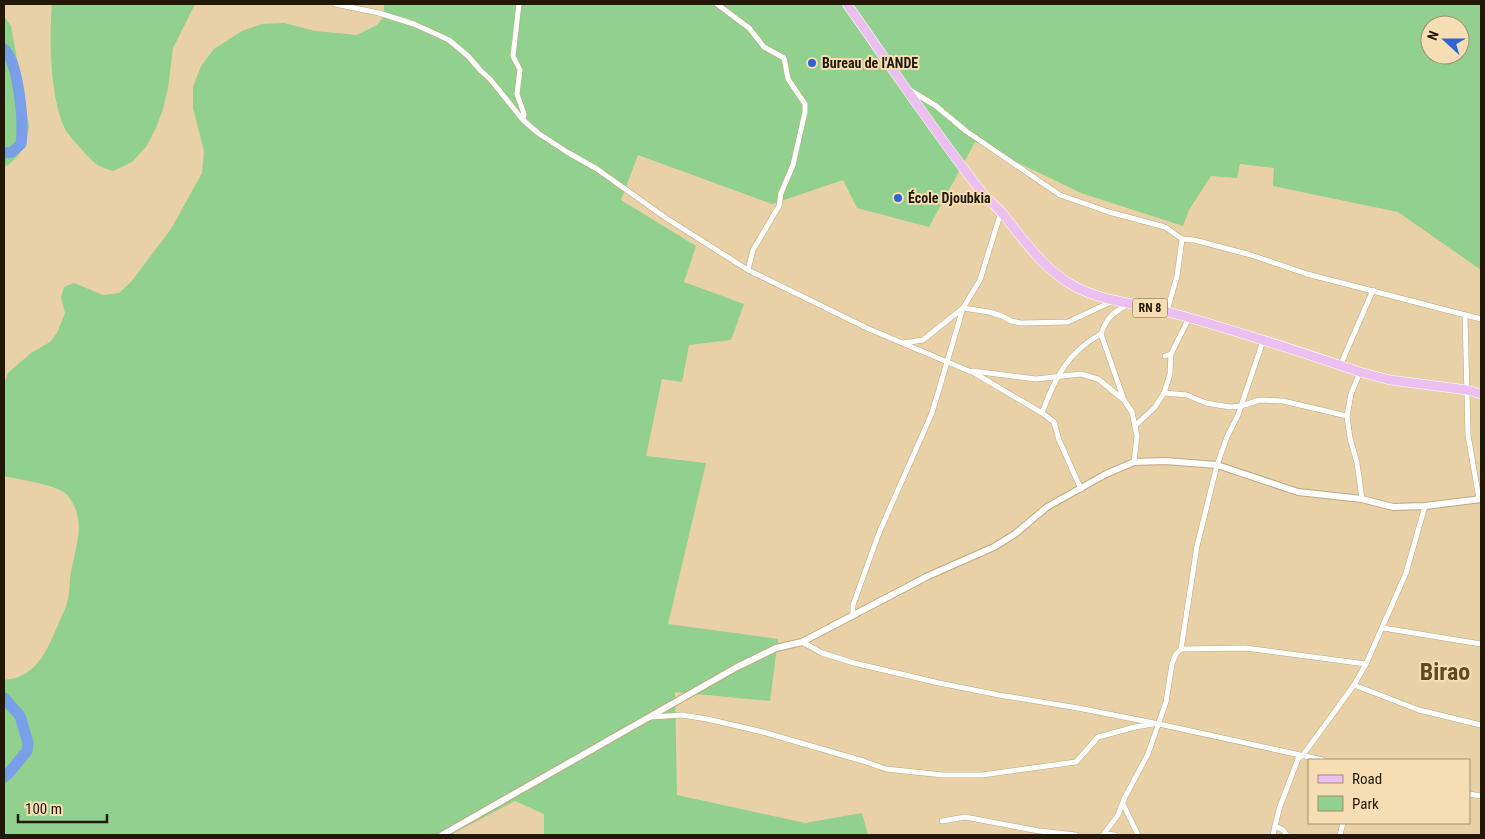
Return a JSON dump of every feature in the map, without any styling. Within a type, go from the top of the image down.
[{"type":"main road","name":"RN 8","points":[[847,4],[903,86],[985,196],[1001,212],[1033,252],[1056,274],[1082,290],[1114,301],[1167,311],[1390,380],[1467,390],[1481,394]]},
{"type":"street","points":[[335,4],[379,13],[414,24],[449,40],[468,56],[490,79],[523,120],[538,132],[748,270],[869,329],[967,370],[1042,413],[1054,422],[1082,489]]},
{"type":"street","points":[[519,4],[513,56],[520,70],[517,94],[524,114],[523,120]]},
{"type":"street","points":[[717,4],[749,28],[764,47],[784,58],[788,80],[804,104],[805,112],[793,164],[781,193],[779,206],[753,250],[748,270]]},
{"type":"street","points":[[903,86],[936,106],[966,131],[1060,196],[1165,227],[1182,239],[1194,240],[1307,274],[1481,319]]},
{"type":"street","points":[[853,615],[853,605],[878,533],[932,412],[963,308],[980,280],[1001,212]]},
{"type":"street","points":[[1167,311],[1176,276],[1182,239]]},
{"type":"street","points":[[1340,366],[1373,290]]},
{"type":"street","points":[[902,343],[923,340],[963,308],[988,312],[1002,316],[1012,322],[1068,322],[1114,301]]},
{"type":"street","points":[[1129,304],[1113,313],[1105,322],[1101,334],[1124,400],[1132,412],[1137,436],[1134,462]]},
{"type":"street","points":[[442,835],[737,667],[776,648],[802,642],[928,576],[994,547],[1015,534],[1047,507],[1106,474],[1134,462],[1217,465],[1298,492],[1362,499],[1393,507],[1425,506],[1480,499],[1468,435],[1465,315]]},
{"type":"street","points":[[1135,426],[1155,407],[1164,394],[1170,374],[1171,354],[1189,318]]},
{"type":"street","points":[[1042,413],[1062,368],[1091,339],[1101,334]]},
{"type":"street","points":[[1115,835],[1104,834],[1123,804],[1148,754],[1159,724],[1166,702],[1172,664],[1176,654],[1181,649],[1197,546],[1217,465],[1241,406],[1263,341]]},
{"type":"street","points":[[1165,356],[1171,354]]},
{"type":"street","points":[[967,370],[1026,379],[1081,374],[1098,378],[1124,400]]},
{"type":"street","points":[[1360,372],[1351,394],[1347,416],[1362,499]]},
{"type":"street","points":[[1164,394],[1186,396],[1206,403],[1230,407],[1241,406],[1260,400],[1283,401],[1347,416]]},
{"type":"street","points":[[1273,835],[1298,759],[1303,756],[1354,685],[1366,664],[1406,572],[1425,506]]},
{"type":"street","points":[[1382,628],[1481,644]]},
{"type":"street","points":[[802,642],[822,653],[874,668],[999,695],[1159,724],[1317,759]]},
{"type":"street","points":[[1181,649],[1245,648],[1366,664]]},
{"type":"street","points":[[1354,685],[1418,710],[1481,725]]},
{"type":"street","points":[[647,718],[682,715],[763,732],[886,769],[962,775],[982,775],[1076,762],[1098,737],[1135,726],[1159,724]]},
{"type":"street","points":[[1123,804],[1138,835]]},
{"type":"street","points":[[942,821],[965,817],[1039,831],[1076,835]]},
{"type":"street","points":[[1275,826],[1283,830],[1286,835]]},
{"type":"green space","points":[[52,4],[195,4],[173,48],[168,88],[156,128],[146,147],[132,162],[113,171],[99,166],[89,157],[66,132],[60,116],[52,68]]},
{"type":"green space","points":[[384,4],[1481,4],[1481,270],[1398,212],[1273,186],[1274,168],[1240,164],[1237,178],[1211,176],[1189,210],[1183,226],[1081,193],[975,142],[929,227],[857,208],[843,180],[772,204],[638,155],[621,200],[696,246],[684,282],[744,304],[731,340],[689,345],[682,382],[662,379],[646,456],[706,463],[668,624],[778,639],[770,701],[675,692],[677,795],[805,823],[862,813],[868,835],[544,835],[544,814],[515,801],[450,835],[4,835],[4,680],[24,675],[44,655],[68,599],[79,524],[74,505],[63,492],[48,485],[4,476],[4,384],[8,373],[31,353],[50,342],[57,333],[65,313],[61,297],[64,287],[74,283],[103,295],[119,293],[131,282],[171,229],[202,173],[204,151],[193,108],[193,87],[201,66],[214,49],[242,31],[262,24],[284,23],[315,31],[357,35],[377,25],[384,16]]},
{"type":"green space","points":[[4,16],[11,26],[29,126],[22,150],[10,164],[4,167]]},
{"type":"waterway","points":[[4,49],[9,56],[17,80],[22,134],[21,144],[12,152],[4,153]]},
{"type":"waterway","points":[[4,698],[20,716],[28,743],[27,751],[4,777]]},
{"type":"place","name":"Bureau de l'ANDE","points":[[812,63]]},
{"type":"place","name":"École Djoubkia","points":[[898,198]]},
{"type":"district","name":"Birao","points":[[1445,672]]}]
